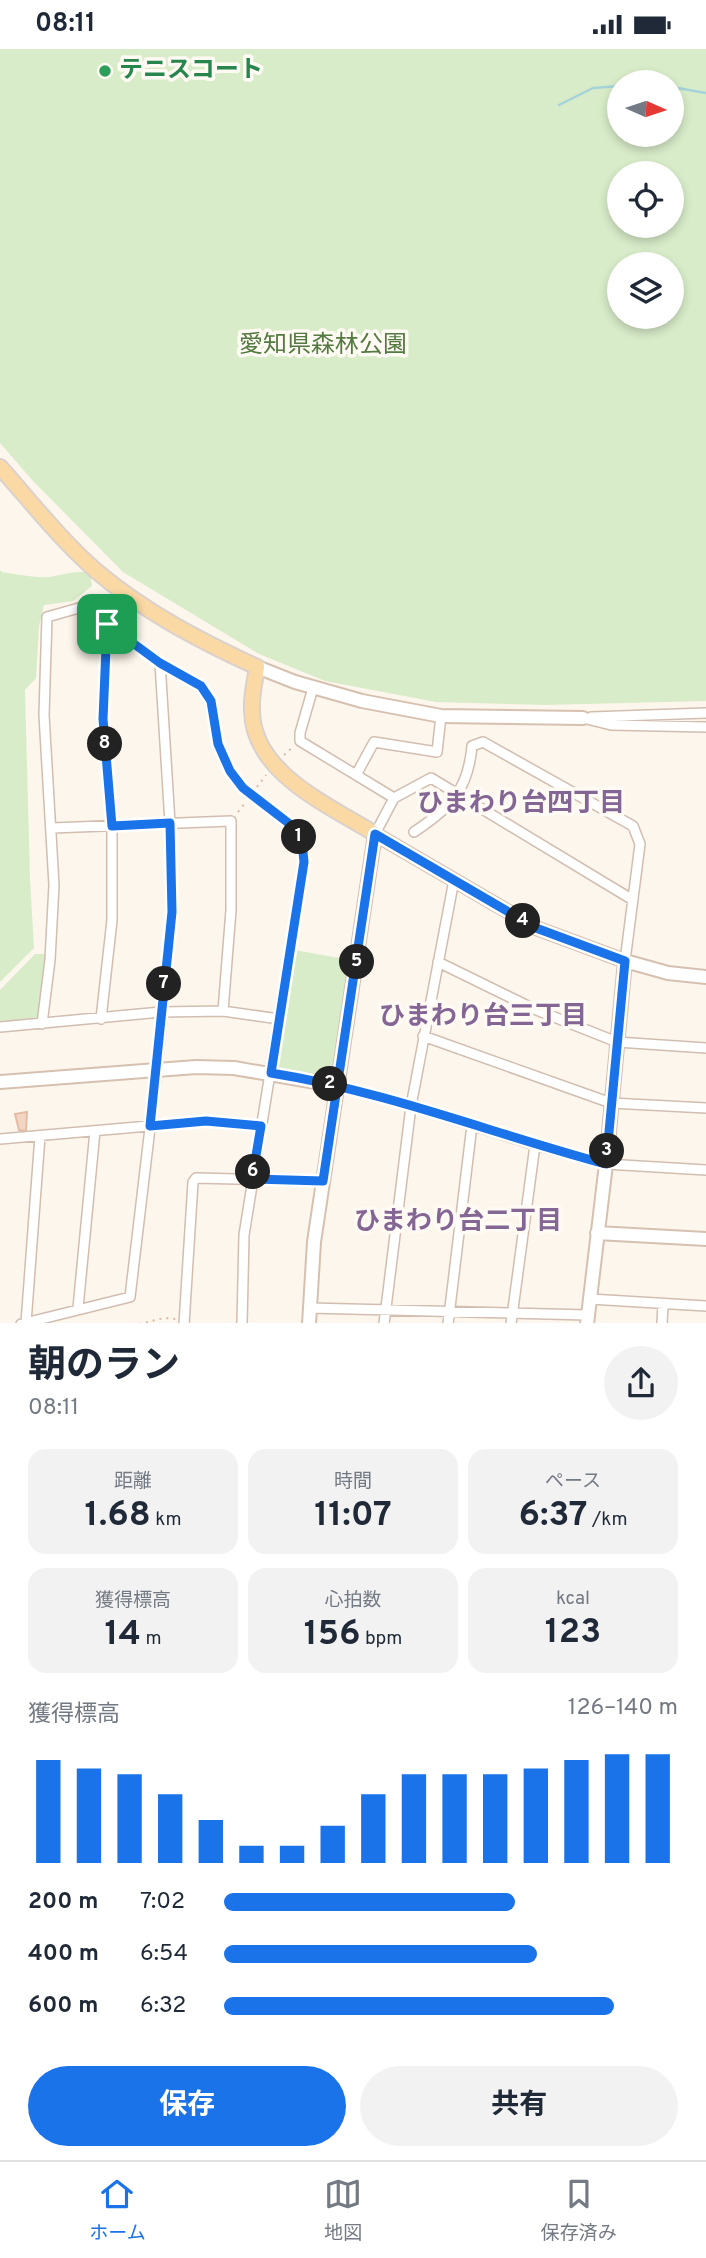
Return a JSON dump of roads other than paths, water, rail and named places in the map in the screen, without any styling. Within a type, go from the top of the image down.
[{"type":"main road","points":[[0,467],[61,536],[96,570],[158,615],[257,667],[252,710],[256,734],[264,752],[290,780],[375,834]]},
{"type":"street","points":[[42,1024],[50,960],[54,885],[44,715],[47,617],[86,607],[160,663],[201,686],[211,701],[218,744],[230,771],[243,788],[291,825],[302,842],[304,862],[244,1235],[242,1323]]},
{"type":"street","points":[[101,1019],[112,920],[112,826],[103,719],[107,624]]},
{"type":"street","points":[[40,1136],[23,1323],[131,1297],[172,912],[170,823],[160,663]]},
{"type":"street","points":[[257,667],[313,688],[375,704],[441,716],[583,718],[706,713]]},
{"type":"street","points":[[313,688],[300,741],[394,798]]},
{"type":"street","points":[[356,775],[374,742],[437,752],[441,716]]},
{"type":"street","points":[[583,718],[611,725],[706,727]]},
{"type":"street","points":[[309,1308],[448,1313],[511,1319],[587,1319],[640,843],[633,826],[483,742],[472,746],[470,767],[459,795],[440,815],[414,832]]},
{"type":"street","points":[[309,1323],[314,1242],[375,834],[394,798],[431,778],[634,900]]},
{"type":"street","points":[[52,828],[231,821],[231,910],[223,1011]]},
{"type":"street","points":[[375,834],[536,928],[625,961],[668,973],[706,977]]},
{"type":"street","points":[[384,1323],[411,1106],[454,880]]},
{"type":"street","points":[[438,963],[534,1009],[617,1042],[706,1048]]},
{"type":"street","points":[[0,1027],[161,1012],[223,1011],[279,1019]]},
{"type":"street","points":[[423,1036],[611,1103],[706,1108]]},
{"type":"street","points":[[0,1082],[157,1069],[234,1068],[339,1086],[606,1164],[706,1170]]},
{"type":"street","points":[[0,1139],[206,1121],[261,1126]]},
{"type":"street","points":[[448,1323],[472,1125]]},
{"type":"street","points":[[78,1308],[95,1131]]},
{"type":"street","points":[[511,1319],[534,1145]]},
{"type":"street","points":[[184,1321],[193,1182],[196,1178],[323,1181]]},
{"type":"street","points":[[597,1233],[706,1238]]},
{"type":"street","points":[[590,1299],[706,1306]]},
{"type":"street","points":[[662,1323],[663,1304]]},
{"type":"waterway","points":[[559,105],[593,88],[607,87]]},
{"type":"waterway","points":[[684,89],[706,93]]},
{"type":"place","name":"テニスコート","points":[[105,71]]},
{"type":"district","name":"ひまわり台四丁目","points":[[521,804]]},
{"type":"district","name":"ひまわり台三丁目","points":[[483,1017]]},
{"type":"district","name":"ひまわり台二丁目","points":[[458,1222]]},
{"type":"park label","name":"愛知県森林公園","points":[[323,346]]}]
